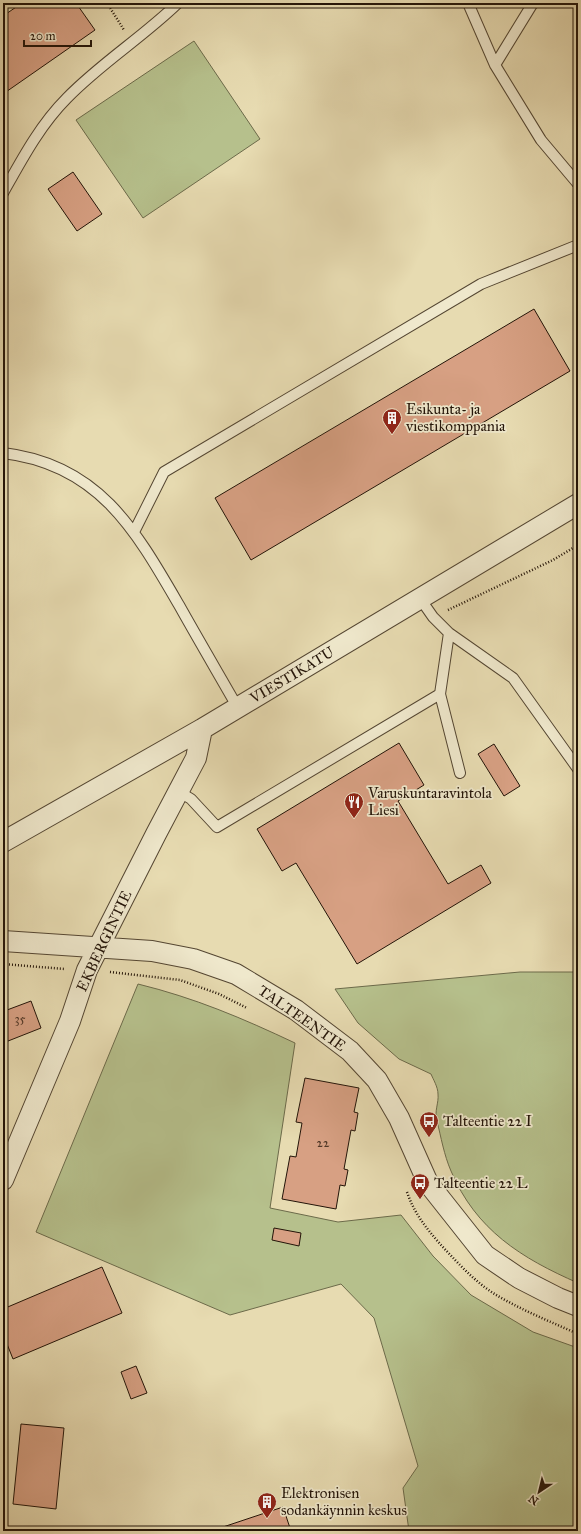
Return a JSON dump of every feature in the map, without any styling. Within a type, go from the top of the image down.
[{"type":"street","name":"VIESTIKATU","points":[[3,842],[238,708],[419,597],[578,504]]},
{"type":"street","name":"EKBERGINTIE","points":[[3,1180],[70,1021],[88,970],[196,758],[202,729]]},
{"type":"street","name":"TALTEENTIE","points":[[3,941],[99,949],[152,951],[193,959],[236,974],[296,1010],[350,1051],[377,1080],[399,1118],[428,1183],[485,1255],[519,1278],[558,1298],[578,1306]]},
{"type":"lane","points":[[3,193],[46,122],[83,82],[178,3]]},
{"type":"lane","points":[[468,3],[495,65],[546,148],[578,183]]},
{"type":"lane","points":[[495,65],[533,3]]},
{"type":"lane","points":[[134,532],[164,472],[482,284],[578,245]]},
{"type":"lane","points":[[3,453],[43,460],[76,476],[106,500],[134,532],[148,552],[238,708]]},
{"type":"lane","points":[[419,597],[434,617],[449,633],[513,678],[578,769]]},
{"type":"lane","points":[[449,633],[440,694],[460,773]]},
{"type":"lane","points":[[178,791],[191,799],[217,827],[440,694]]},
{"type":"path","points":[[107,3],[132,42]]},
{"type":"path","points":[[434,617],[553,560],[578,545]]},
{"type":"path","points":[[125,973],[129,950]]},
{"type":"path","points":[[3,964],[125,973],[180,980],[219,994],[250,1009]]},
{"type":"path","points":[[405,1186],[413,1209],[435,1238],[463,1269],[492,1292],[524,1310],[578,1334]]},
{"type":"green space","points":[[194,41],[260,139],[143,218],[76,120]]},
{"type":"green space","points":[[520,972],[578,972],[578,1283],[519,1252],[502,1240],[473,1210],[461,1192],[446,1159],[436,1117],[438,1091],[431,1074],[399,1059],[358,1023],[335,989]]},
{"type":"green space","points":[[138,984],[218,1009],[295,1043],[270,1208],[338,1222],[401,1215],[433,1256],[471,1295],[533,1332],[578,1348],[578,1531],[409,1531],[403,1488],[418,1466],[374,1318],[341,1284],[230,1315],[36,1232]]},
{"type":"building","points":[[22,3],[76,3],[95,30],[3,94],[3,16]]},
{"type":"building","points":[[73,172],[102,214],[77,231],[48,189]]},
{"type":"building","name":"Esikunta- ja viestikomppania","points":[[534,309],[570,371],[251,560],[215,498]]},
{"type":"building","points":[[399,743],[424,785],[398,801],[448,884],[481,865],[491,883],[357,964],[296,863],[282,871],[257,829]]},
{"type":"building","points":[[494,744],[520,786],[504,796],[478,754]]},
{"type":"building","points":[[3,1001],[7,1010],[31,1001],[41,1028],[3,1043]]},
{"type":"building","points":[[305,1078],[359,1088],[354,1112],[358,1113],[355,1131],[351,1130],[344,1169],[348,1170],[345,1186],[340,1185],[336,1209],[282,1199],[290,1156],[296,1157],[302,1123],[296,1122]]},
{"type":"building","points":[[274,1228],[301,1233],[299,1246],[272,1240]]},
{"type":"building","points":[[102,1267],[122,1313],[13,1359],[3,1334],[3,1309]]},
{"type":"building","points":[[136,1366],[147,1393],[131,1399],[121,1372]]},
{"type":"building","points":[[21,1424],[64,1428],[56,1509],[13,1504]]},
{"type":"building","name":"Elektronisen sodankäynnin keskus","points":[[283,1507],[291,1531],[211,1531]]},
{"type":"place","name":"Esikunta- ja viestikomppania","points":[[392,435]]},
{"type":"place","name":"Varuskuntaravintola Liesi","points":[[354,819]]},
{"type":"place","name":"Talteentie 22 I","points":[[429,1138]]},
{"type":"place","name":"Talteentie 22 L","points":[[420,1200]]},
{"type":"place","name":"Elektronisen sodankäynnin keskus","points":[[267,1519]]}]
